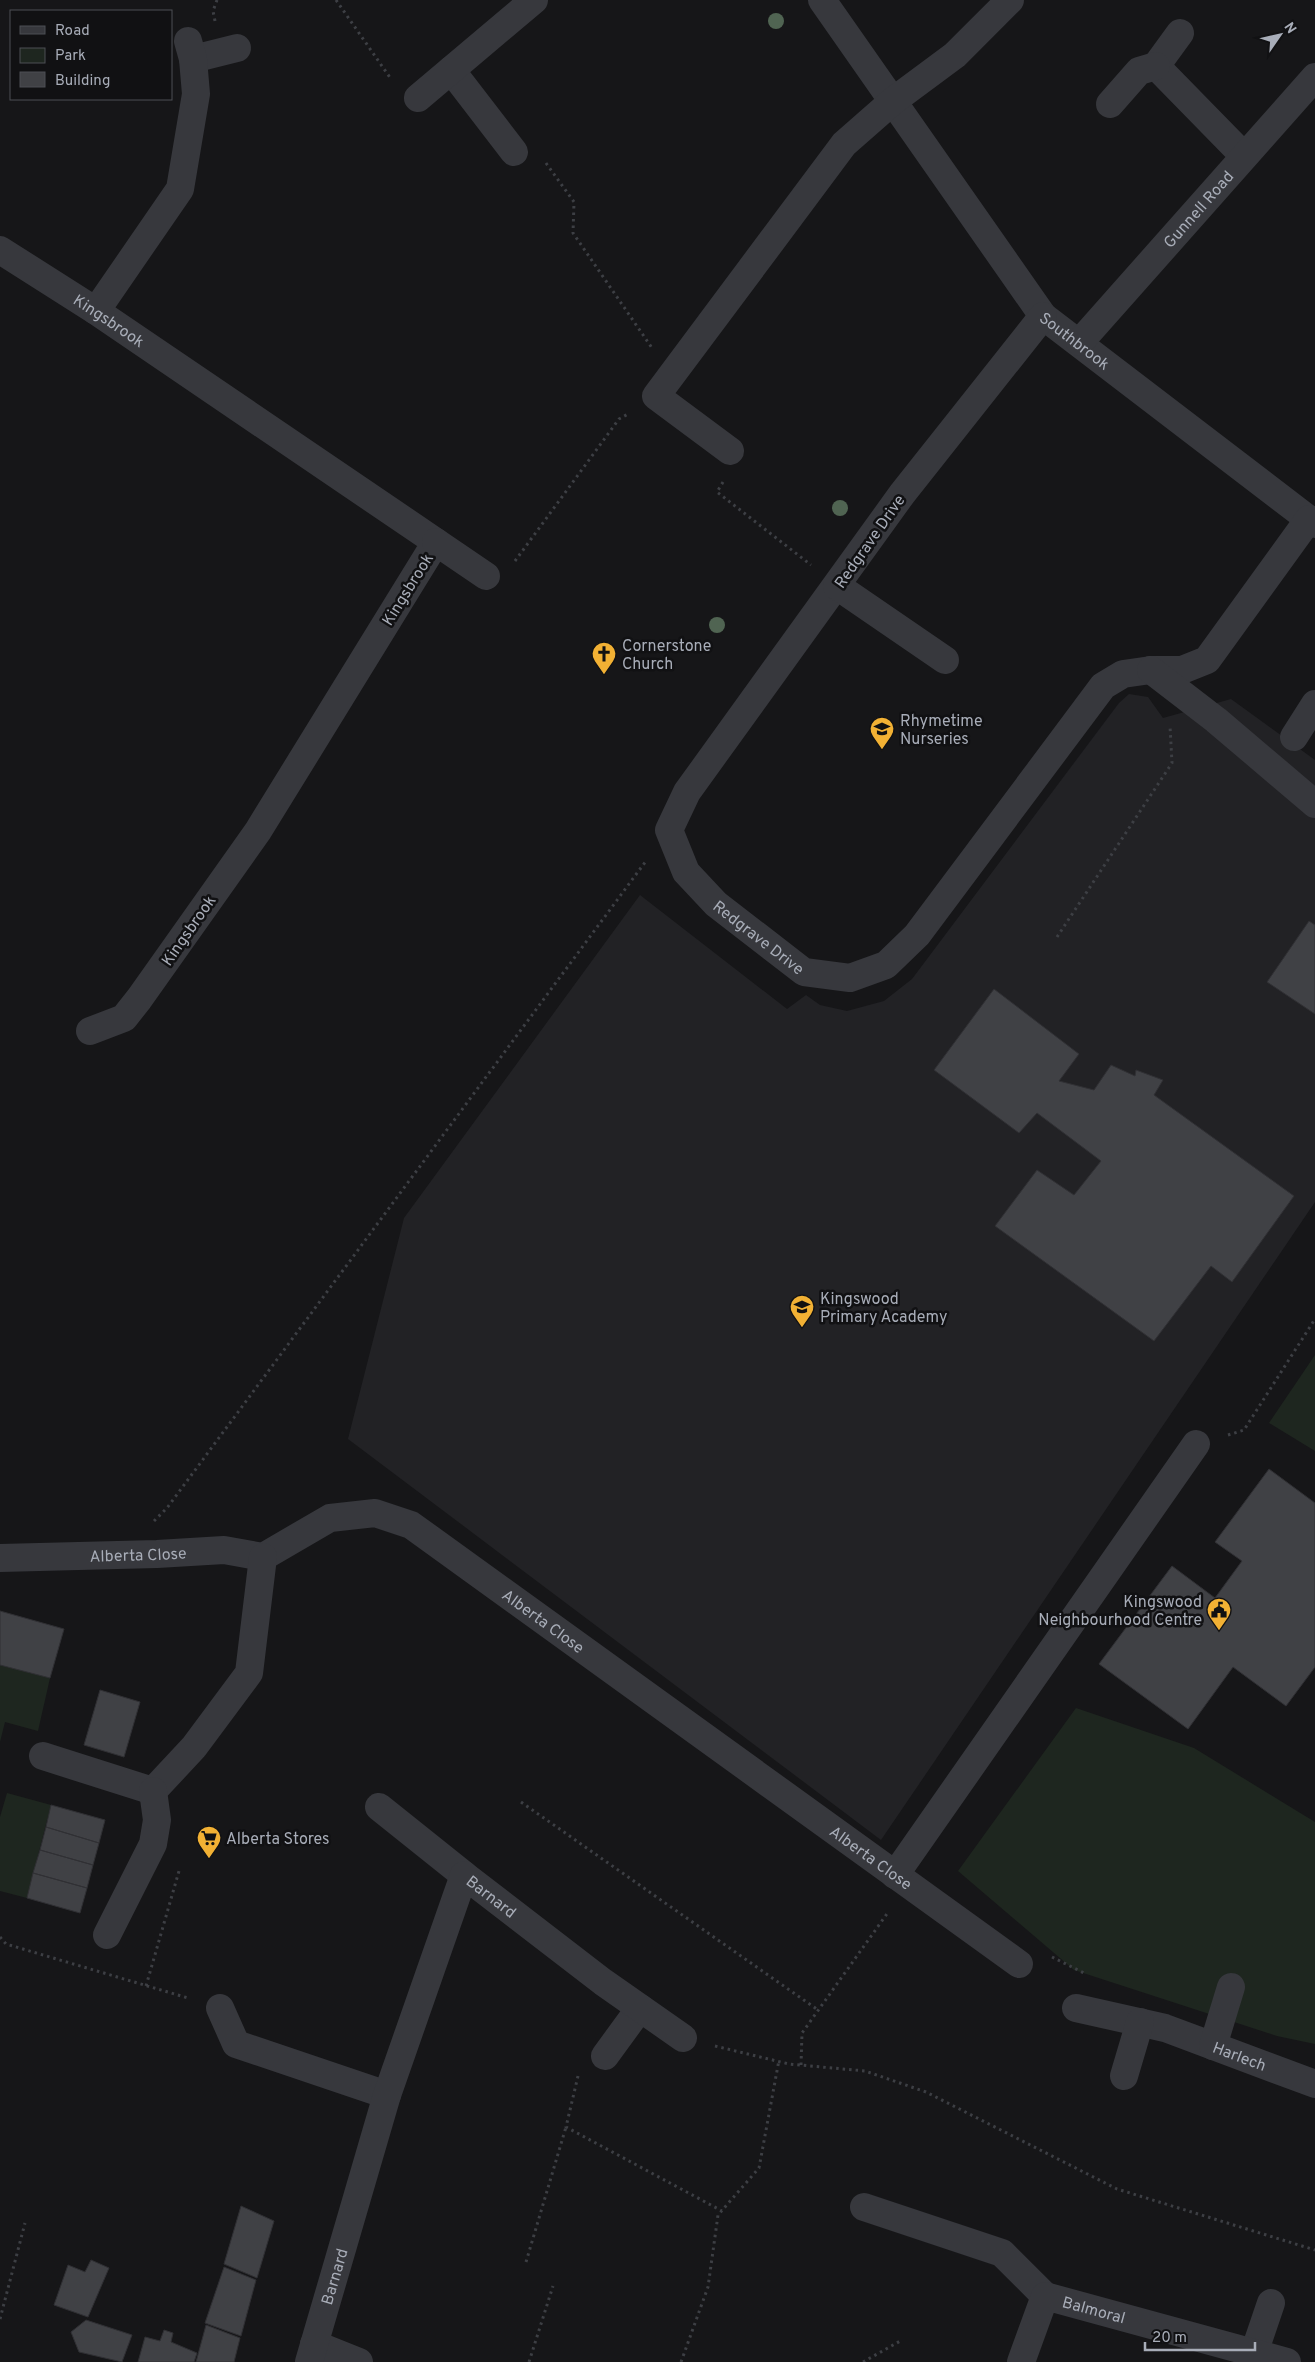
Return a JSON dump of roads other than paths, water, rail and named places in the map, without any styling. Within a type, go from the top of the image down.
[{"type":"street","points":[[418,98],[534,0]]},
{"type":"street","name":"Southbrook","points":[[822,0],[1043,316],[1080,342],[1312,521]]},
{"type":"street","points":[[730,451],[656,396],[844,144],[893,101],[955,55],[1010,0]]},
{"type":"street","points":[[1110,104],[1139,71],[1156,66],[1180,33]]},
{"type":"street","points":[[96,311],[180,189],[196,94],[190,50],[237,48]]},
{"type":"street","points":[[1156,66],[1244,156]]},
{"type":"street","points":[[452,70],[514,152]]},
{"type":"street","name":"Gunnell Road","points":[[1080,342],[1315,77]]},
{"type":"street","name":"Kingsbrook","points":[[0,250],[96,311],[436,542],[258,831],[124,1018],[90,1031]]},
{"type":"street","name":"Redgrave Drive","points":[[1043,316],[902,494],[687,792],[669,830],[686,872],[716,904],[804,972],[850,978],[886,965],[918,935],[1103,686],[1124,674],[1160,677],[1207,660],[1312,521]]},
{"type":"street","points":[[436,542],[486,576]]},
{"type":"street","points":[[837,586],[945,660]]},
{"type":"street","points":[[1160,677],[1216,720],[1315,804]]},
{"type":"street","points":[[1294,736],[1315,704]]},
{"type":"street","points":[[902,1879],[1196,1444]]},
{"type":"street","name":"Alberta Close","points":[[0,1558],[224,1550],[263,1557],[330,1518],[375,1512],[411,1525],[1019,1964]]},
{"type":"street","points":[[153,1791],[194,1747],[250,1673],[263,1557]]},
{"type":"street","points":[[43,1756],[153,1791]]},
{"type":"street","points":[[107,1935],[153,1844],[157,1820],[153,1791]]},
{"type":"street","points":[[379,1807],[464,1875]]},
{"type":"street","name":"Barnard","points":[[359,2362],[312,2353],[386,2095],[464,1875],[682,2038]]},
{"type":"street","points":[[1212,2046],[1231,1987]]},
{"type":"street","points":[[220,2008],[236,2044],[386,2095]]},
{"type":"street","points":[[605,2056],[640,2008]]},
{"type":"street","name":"Harlech","points":[[1076,2008],[1152,2025],[1315,2084]]},
{"type":"street","points":[[1124,2076],[1152,2025]]},
{"type":"street","name":"Balmoral","points":[[864,2207],[1002,2253],[1045,2296],[1287,2362]]},
{"type":"street","name":"Balmoral","points":[[1021,2362],[1045,2296]]},
{"type":"street","points":[[1254,2353],[1271,2303]]},
{"type":"place","name":"Cornerstone Church","points":[[604,675]]},
{"type":"place","name":"Rhymetime Nurseries","points":[[882,750]]},
{"type":"place","name":"Kingswood Primary Academy","points":[[802,1328]]},
{"type":"place","name":"Kingswood Neighbourhood Centre","points":[[1219,1631]]},
{"type":"place","name":"Alberta Stores","points":[[209,1859]]}]
